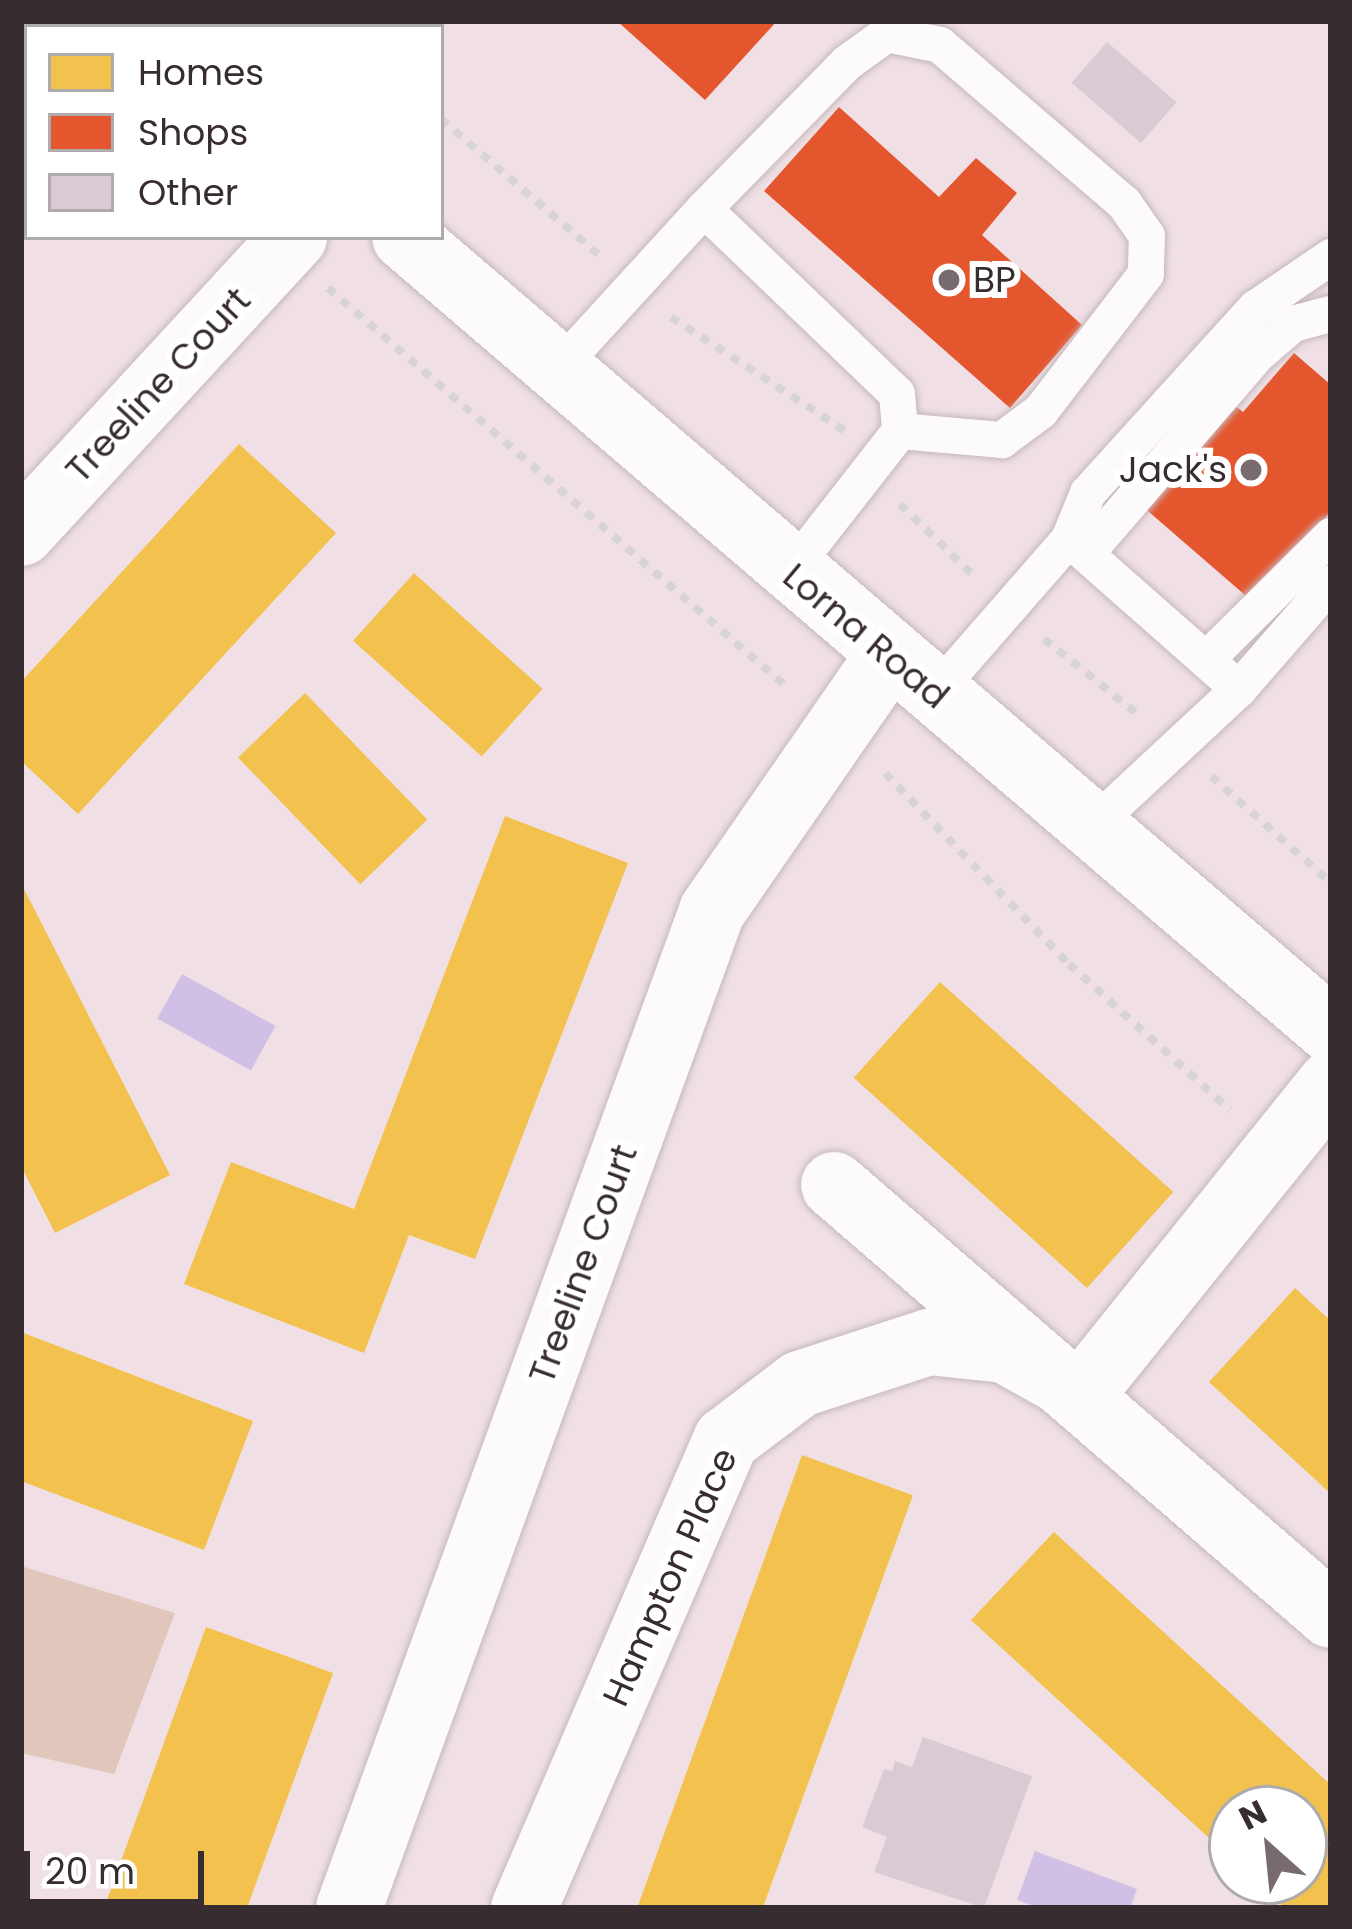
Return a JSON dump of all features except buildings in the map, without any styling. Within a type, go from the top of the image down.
[{"type":"street","name":"Treeline Court","points":[[21,533],[291,240]]},
{"type":"street","name":"Lorna Road","points":[[408,240],[790,572],[1331,1030]]},
{"type":"street","name":"Treeline Court","points":[[349,1908],[712,911],[911,675]]},
{"type":"street","points":[[1082,1394],[1331,1083]]},
{"type":"street","points":[[834,1186],[1082,1394],[1331,1615]]},
{"type":"street","name":"Hampton Place","points":[[524,1908],[726,1440],[800,1384],[928,1342],[1005,1351],[1082,1394]]},
{"type":"lane","points":[[557,370],[704,209],[847,63],[886,34],[940,45],[1124,203],[1147,236],[1146,274],[1041,411],[1002,440],[900,430]]},
{"type":"lane","points":[[704,209],[897,394],[900,430],[790,572]]},
{"type":"lane","points":[[1078,547],[1088,493],[1256,308],[1331,257]]},
{"type":"lane","points":[[911,675],[1078,547],[1274,339],[1331,314]]},
{"type":"lane","points":[[1206,660],[1331,536]]},
{"type":"lane","points":[[1078,547],[1240,689]]},
{"type":"lane","points":[[1090,828],[1240,689],[1331,584]]},
{"type":"shaded area","points":[[182,974],[276,1026],[251,1070],[157,1019]]},
{"type":"shaded area","points":[[21,1566],[175,1613],[114,1774],[21,1753]]},
{"type":"shaded area","points":[[1035,1851],[1137,1889],[1130,1908],[1040,1908],[1017,1900]]},
{"type":"place","name":"BP","points":[[949,280]]},
{"type":"place","name":"Jack's","points":[[1251,470]]}]
